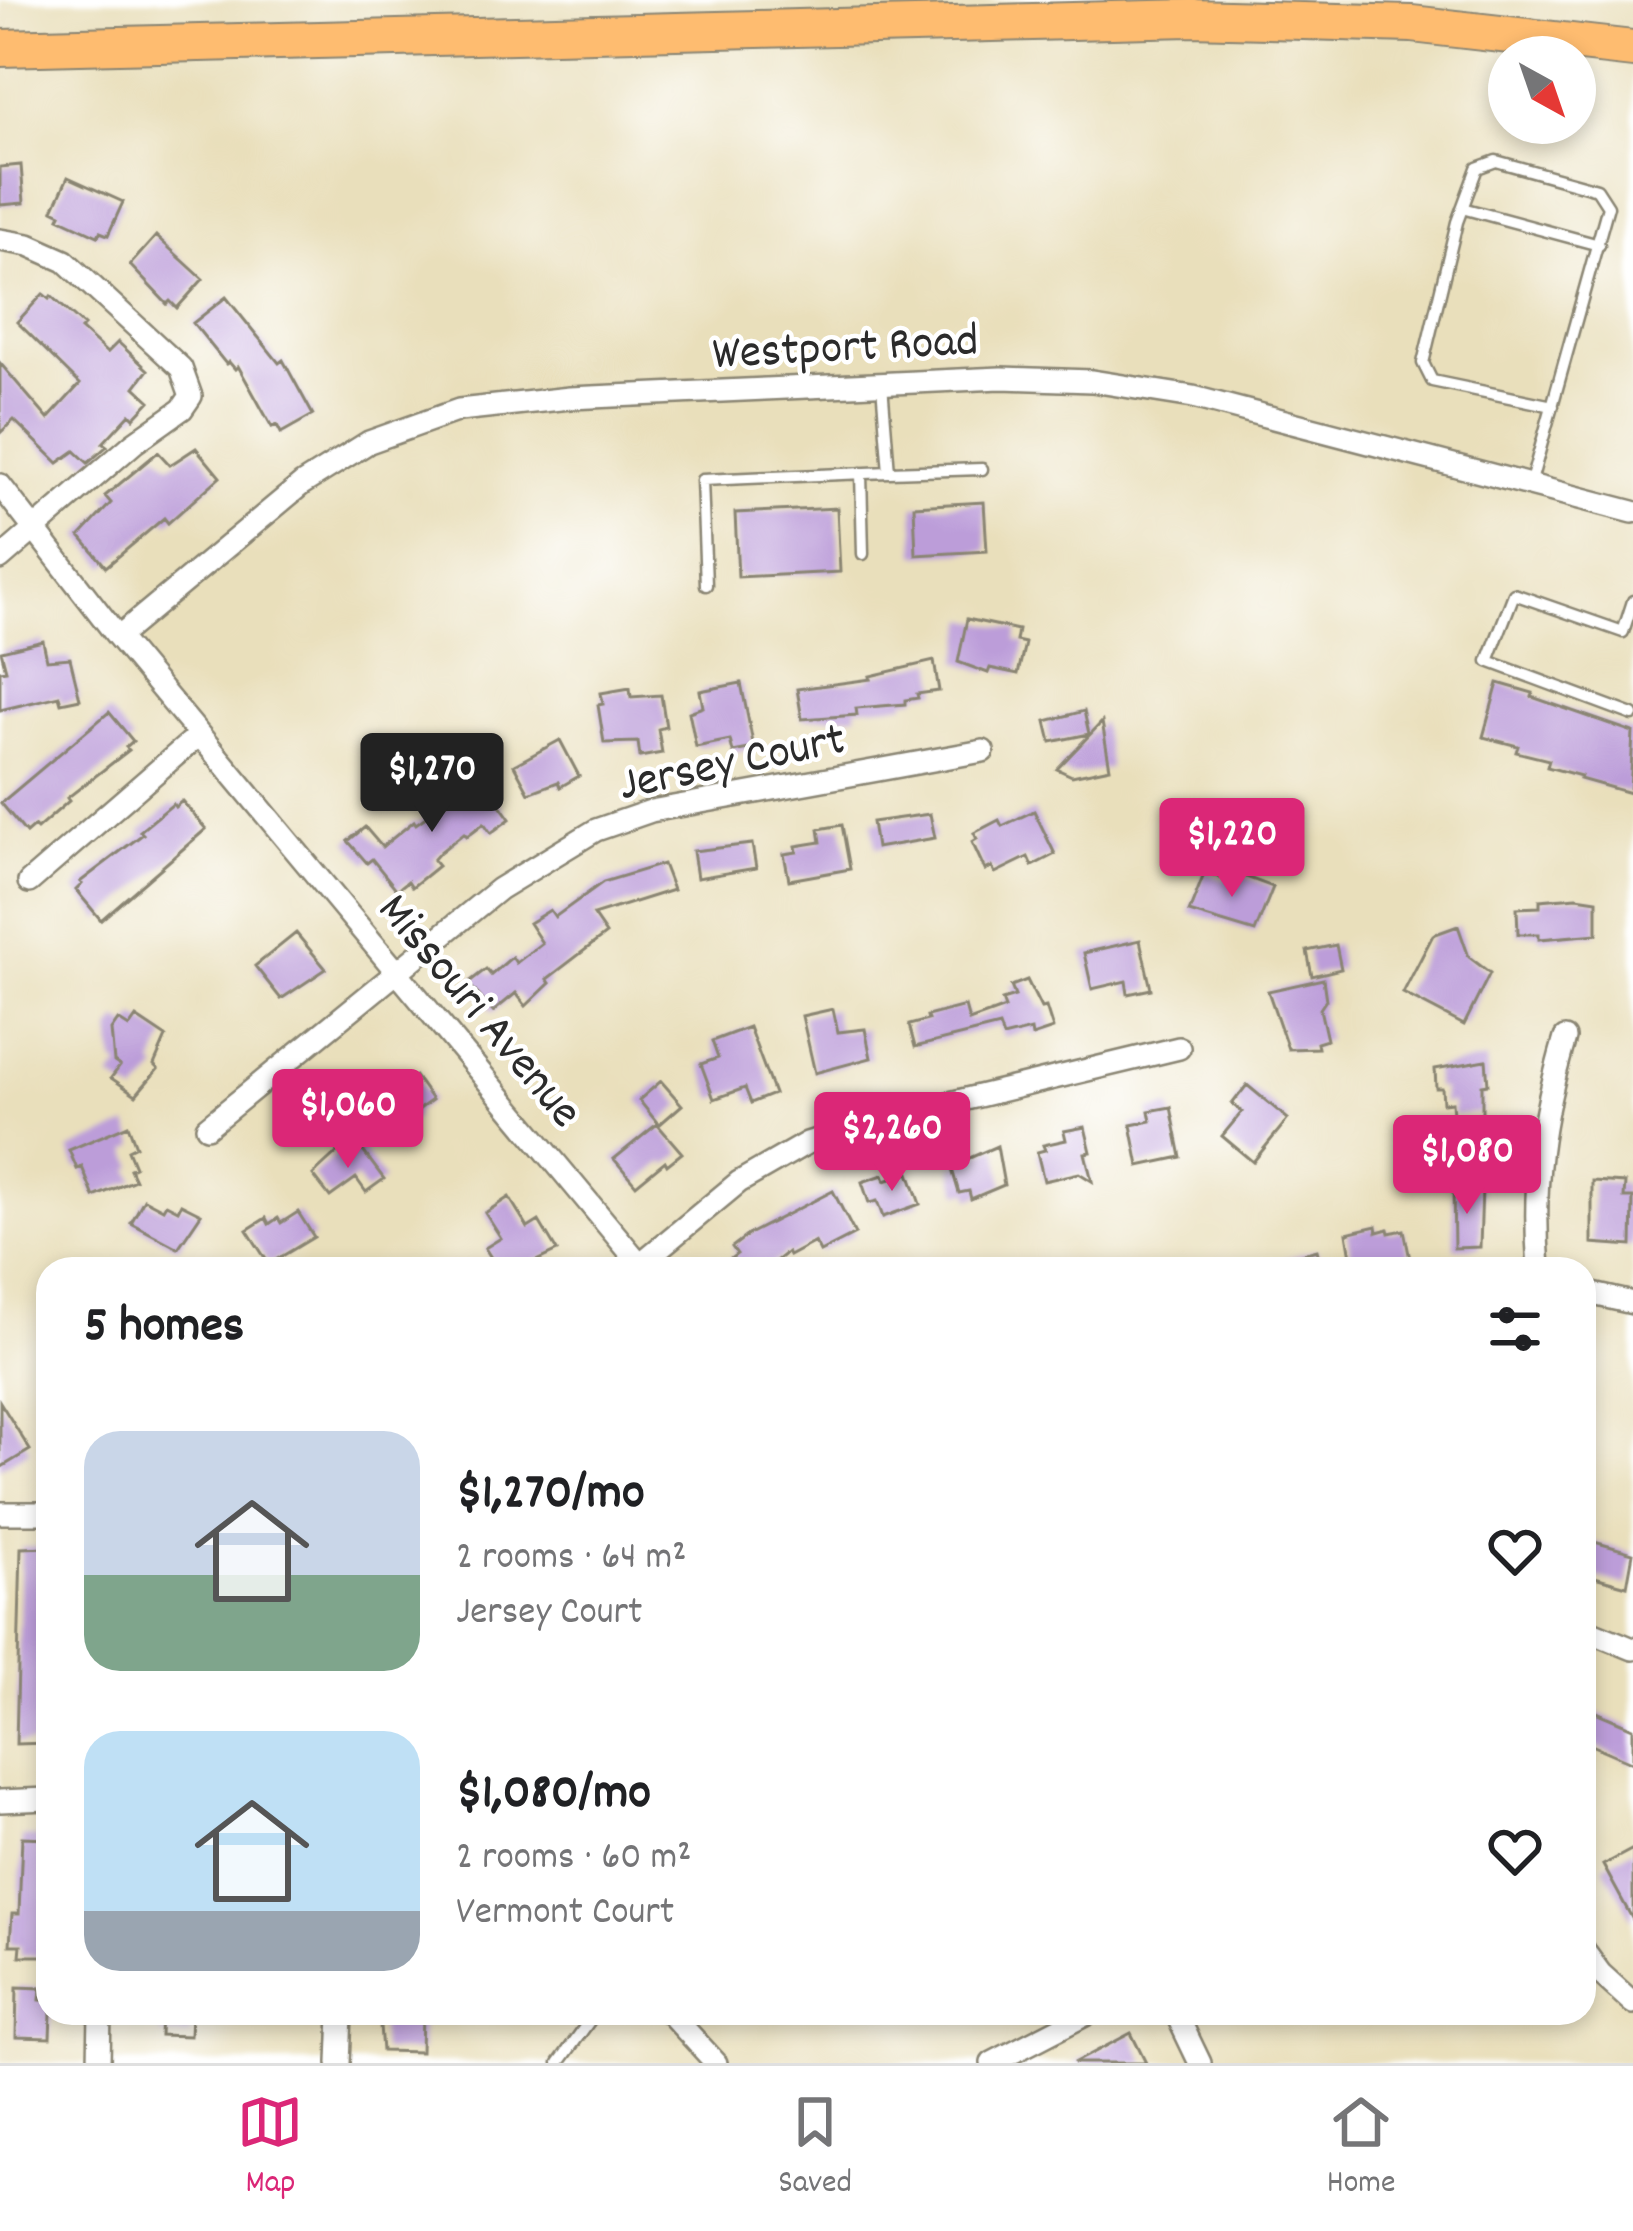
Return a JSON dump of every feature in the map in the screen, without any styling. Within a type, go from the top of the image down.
[{"type":"highway","points":[[0,48],[1236,18],[1412,24],[1633,49]]},
{"type":"street","points":[[0,240],[29,245],[65,261],[182,368],[191,396],[182,409],[134,443],[0,559]]},
{"type":"street","name":"Westport Road","points":[[118,637],[302,484],[369,442],[459,410],[570,398],[1001,379],[1139,386],[1633,512]]},
{"type":"street","name":"Missouri Avenue","points":[[0,485],[118,637],[631,1257]]},
{"type":"street","points":[[29,882],[199,735]]},
{"type":"street","name":"Jersey Court","points":[[207,1127],[499,889],[596,830],[651,811],[982,751]]},
{"type":"street","points":[[1539,1257],[1539,1140],[1565,1037]]},
{"type":"street","points":[[653,1257],[739,1182],[807,1143],[887,1118],[1178,1048]]},
{"type":"street","points":[[1596,1295],[1633,1303]]},
{"type":"street","points":[[0,1513],[36,1513]]},
{"type":"street","points":[[1596,1634],[1633,1649]]},
{"type":"street","points":[[0,1801],[36,1800]]},
{"type":"street","points":[[1596,1978],[1633,2002]]},
{"type":"street","points":[[99,2063],[100,2025]]},
{"type":"street","points":[[339,2063],[341,2025]]},
{"type":"street","points":[[681,2025],[716,2063]]},
{"type":"street","points":[[992,2063],[1066,2025]]},
{"type":"street","points":[[1182,2025],[1200,2063]]},
{"type":"lane","points":[[1529,485],[1599,245],[1608,206],[1597,189],[1496,160],[1477,168],[1462,208],[1423,364],[1432,381],[1552,406]]},
{"type":"lane","points":[[1462,208],[1599,245]]},
{"type":"lane","points":[[882,384],[889,472]]},
{"type":"lane","points":[[706,585],[703,480],[982,469]]},
{"type":"lane","points":[[861,473],[863,554]]},
{"type":"lane","points":[[1633,601],[1623,632],[1514,594],[1488,661],[1633,715]]},
{"type":"lane","points":[[559,2063],[587,2025]]},
{"type":"building","points":[[21,165],[24,203],[0,205],[0,167]]},
{"type":"building","points":[[68,177],[123,202],[108,235],[100,232],[98,236],[59,218],[61,214],[53,210]]},
{"type":"building","points":[[156,236],[203,279],[177,308],[170,301],[167,304],[130,265]]},
{"type":"building","points":[[43,294],[84,326],[81,329],[107,353],[118,342],[148,370],[135,387],[150,401],[134,418],[130,414],[88,463],[75,451],[58,463],[14,420],[0,433],[0,363],[48,419],[80,384],[17,322]]},
{"type":"building","points":[[226,297],[279,363],[283,360],[313,415],[281,433],[277,425],[272,427],[238,366],[226,364],[193,323]]},
{"type":"building","points":[[196,448],[220,477],[168,523],[164,518],[106,567],[80,536],[111,503],[105,496],[158,452],[170,465]]},
{"type":"building","points":[[984,502],[987,551],[916,555],[914,506]]},
{"type":"building","points":[[837,508],[840,572],[738,577],[735,513]]},
{"type":"building","points":[[967,619],[1018,630],[1016,641],[1025,643],[1018,674],[990,668],[988,673],[958,662]]},
{"type":"building","points":[[43,641],[47,660],[70,658],[80,699],[61,703],[59,696],[0,710],[0,671],[6,670],[1,651]]},
{"type":"building","points":[[934,661],[939,691],[917,694],[918,698],[905,700],[905,704],[856,708],[857,715],[802,719],[797,689],[871,679]]},
{"type":"building","points":[[741,683],[754,748],[733,752],[730,740],[696,747],[689,712],[703,707],[700,691]]},
{"type":"building","points":[[1498,683],[1633,732],[1630,793],[1547,767],[1549,760],[1483,737]]},
{"type":"building","points":[[630,688],[631,697],[661,695],[666,727],[658,729],[662,753],[640,757],[638,742],[604,743],[598,705],[603,704],[601,693]]},
{"type":"building","points":[[1084,711],[1089,734],[1051,742],[1046,721]]},
{"type":"building","points":[[109,712],[133,741],[126,747],[129,750],[67,798],[37,829],[34,826],[26,833],[1,803]]},
{"type":"building","points":[[1102,722],[1110,768],[1072,776],[1057,769]]},
{"type":"building","points":[[560,740],[579,776],[560,787],[558,782],[529,793],[514,765]]},
{"type":"building","points":[[482,780],[510,819],[491,833],[484,823],[467,836],[464,833],[433,860],[438,866],[412,887],[408,881],[397,890],[372,859],[367,863],[348,841],[365,827],[382,847],[447,802],[444,797],[460,786],[462,790]]},
{"type":"building","points":[[182,801],[206,829],[101,920],[76,890],[80,882]]},
{"type":"building","points":[[1034,811],[1055,854],[1032,866],[1028,857],[995,873],[992,867],[985,870],[972,842],[977,839],[974,833]]},
{"type":"building","points":[[930,814],[935,838],[876,848],[872,822]]},
{"type":"building","points":[[842,825],[850,869],[789,880],[784,854],[797,852],[796,846],[821,842],[819,829]]},
{"type":"building","points":[[752,844],[756,868],[697,878],[693,851]]},
{"type":"building","points":[[663,864],[673,890],[593,915],[606,934],[547,979],[550,983],[526,1006],[516,993],[493,1012],[468,983],[486,969],[491,975],[512,957],[516,963],[542,943],[529,923],[550,910],[555,917],[603,882]]},
{"type":"building","points":[[1230,871],[1273,887],[1255,932],[1189,912],[1205,872],[1226,880]]},
{"type":"building","points":[[1540,900],[1597,900],[1597,934],[1539,939],[1539,934],[1518,934],[1517,908],[1540,907]]},
{"type":"building","points":[[1458,926],[1469,957],[1490,973],[1464,1025],[1403,993],[1433,935]]},
{"type":"building","points":[[296,933],[326,969],[281,999],[255,966]]},
{"type":"building","points":[[1140,940],[1151,989],[1128,994],[1126,981],[1092,989],[1084,953]]},
{"type":"building","points":[[1336,945],[1341,969],[1312,976],[1307,951]]},
{"type":"building","points":[[1323,979],[1326,1000],[1320,1009],[1327,1040],[1317,1043],[1318,1048],[1288,1049],[1268,991]]},
{"type":"building","points":[[1027,980],[1041,1008],[1046,1007],[1053,1029],[1003,1037],[999,1026],[915,1047],[909,1025],[965,1006],[969,1021],[1005,1008],[1002,1000],[1015,996],[1011,986]]},
{"type":"building","points":[[833,1009],[838,1032],[865,1029],[871,1058],[815,1073],[802,1016]]},
{"type":"building","points":[[136,1017],[166,1037],[154,1065],[158,1069],[136,1095],[111,1078],[120,1066],[114,1062],[111,1030],[118,1020],[129,1027]]},
{"type":"building","points":[[749,1027],[774,1094],[751,1103],[745,1088],[714,1099],[701,1064],[718,1058],[712,1041]]},
{"type":"building","points":[[1486,1060],[1488,1084],[1482,1085],[1482,1113],[1453,1115],[1452,1102],[1443,1103],[1442,1088],[1436,1088],[1435,1069]]},
{"type":"building","points":[[415,1076],[432,1100],[414,1113],[417,1117],[385,1135],[372,1116],[388,1104],[384,1099]]},
{"type":"building","points":[[661,1081],[682,1105],[659,1125],[639,1100]]},
{"type":"building","points":[[1247,1085],[1288,1119],[1253,1162],[1222,1136],[1242,1112],[1232,1104]]},
{"type":"building","points":[[1171,1107],[1181,1157],[1139,1166],[1131,1125],[1151,1121],[1149,1111]]},
{"type":"building","points":[[657,1124],[682,1153],[636,1185],[614,1159]]},
{"type":"building","points":[[128,1125],[136,1146],[128,1150],[135,1180],[94,1197],[69,1150]]},
{"type":"building","points":[[1085,1127],[1092,1181],[1079,1173],[1044,1181],[1037,1152],[1045,1150],[1043,1145],[1066,1140],[1064,1131]]},
{"type":"building","points":[[357,1143],[384,1179],[366,1192],[356,1178],[330,1197],[313,1175],[340,1150],[343,1154]]},
{"type":"building","points":[[997,1146],[1004,1185],[971,1199],[969,1191],[959,1193],[951,1166]]},
{"type":"building","points":[[909,1173],[920,1204],[883,1217],[877,1201],[869,1203],[862,1182]]},
{"type":"building","points":[[1592,1181],[1625,1183],[1624,1198],[1633,1198],[1632,1246],[1592,1243]]},
{"type":"building","points":[[1453,1188],[1482,1188],[1480,1247],[1454,1248]]},
{"type":"building","points":[[833,1191],[855,1234],[820,1252],[815,1242],[789,1256],[787,1252],[781,1257],[733,1257],[737,1254],[732,1247]]},
{"type":"building","points":[[509,1197],[528,1228],[539,1221],[557,1251],[544,1257],[491,1257],[485,1248],[501,1238],[485,1213]]},
{"type":"building","points":[[144,1199],[163,1209],[166,1204],[178,1210],[181,1204],[201,1214],[178,1248],[131,1223]]},
{"type":"building","points":[[298,1212],[314,1237],[281,1257],[264,1257],[247,1230],[266,1218],[269,1224],[278,1218],[281,1223]]},
{"type":"building","points":[[1376,1226],[1377,1232],[1404,1230],[1410,1257],[1351,1257],[1347,1233]]},
{"type":"building","points":[[1317,1250],[1319,1257],[1290,1257]]},
{"type":"building","points":[[0,1402],[30,1450],[0,1468]]},
{"type":"building","points":[[1596,1542],[1633,1553],[1627,1586],[1596,1577]]},
{"type":"building","points":[[36,1547],[36,1743],[16,1744],[21,1548]]},
{"type":"building","points":[[1596,1712],[1633,1728],[1633,1763],[1596,1747]]},
{"type":"building","points":[[22,1837],[36,1838],[36,1956],[20,1956],[21,1945],[10,1945],[12,1914],[19,1914]]},
{"type":"building","points":[[1633,1849],[1633,1920],[1603,1865]]},
{"type":"building","points":[[17,1987],[36,1988],[36,2025],[51,2025],[50,2038],[16,2037]]},
{"type":"building","points":[[160,2025],[190,2025],[190,2036],[160,2035]]},
{"type":"building","points":[[380,2025],[422,2025],[421,2052],[382,2051]]},
{"type":"building","points":[[1131,2033],[1146,2063],[1074,2063]]}]
